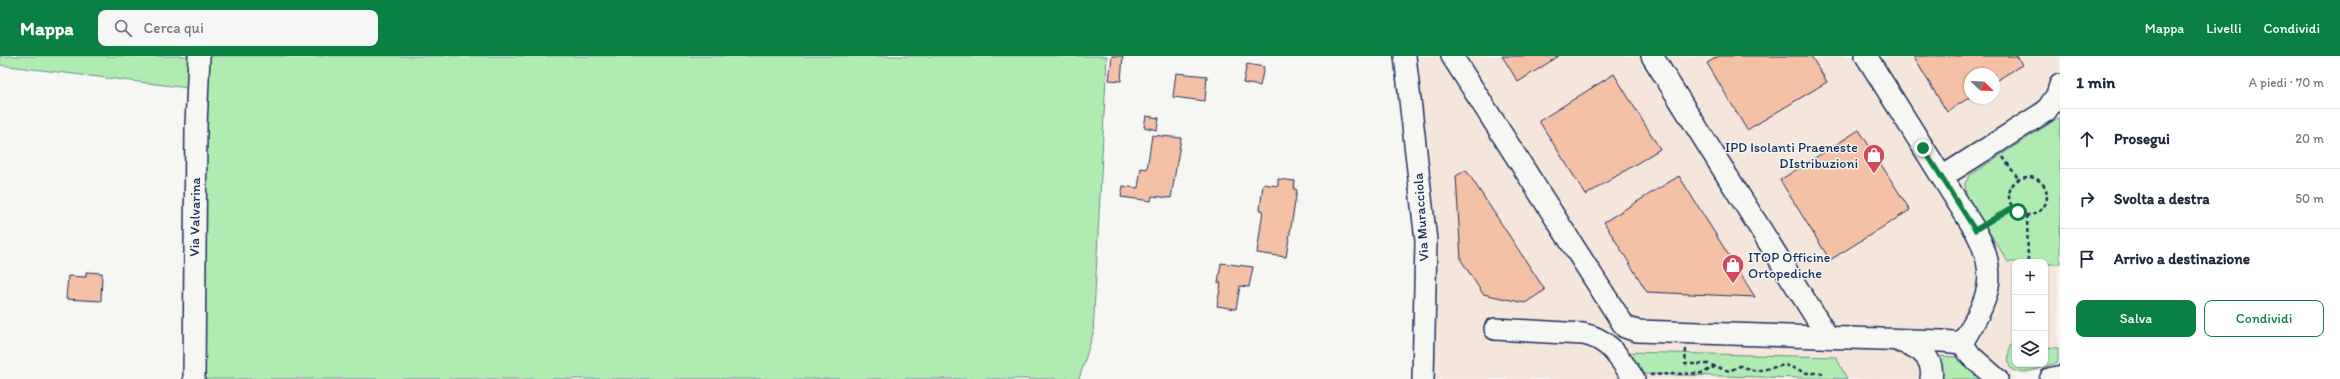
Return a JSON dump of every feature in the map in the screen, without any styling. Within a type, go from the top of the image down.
[{"type":"main road","points":[[2051,379],[2060,378]]},
{"type":"street","name":"Via Valvarina","points":[[194,379],[196,120],[199,56]]},
{"type":"street","name":"Via Muracciola","points":[[1405,56],[1426,241],[1423,379]]},
{"type":"street","points":[[1452,56],[1625,327],[1637,331],[1893,339],[1962,343]]},
{"type":"street","points":[[1652,56],[1828,337]]},
{"type":"street","points":[[1866,56],[1975,230],[1988,259],[1988,289],[1985,304],[1962,343]]},
{"type":"street","points":[[1942,177],[2046,111],[2057,95],[2060,85]]},
{"type":"street","points":[[1495,329],[1595,336],[1605,341],[1642,377]]},
{"type":"street","points":[[1893,339],[1913,346],[1929,359],[1931,379]]},
{"type":"street","points":[[1962,343],[1971,356],[1997,379]]},
{"type":"path","points":[[1994,144],[2019,180]]},
{"type":"path","points":[[2026,178],[2035,179],[2042,184],[2046,190],[2047,198],[2042,209],[2036,213],[2027,215],[2019,213],[2013,207],[2010,200],[2010,192],[2019,180],[2026,178]]},
{"type":"path","points":[[1975,230],[2013,207]]},
{"type":"path","points":[[2027,215],[2028,259]]},
{"type":"path","points":[[1685,364],[1716,366],[1729,371],[1740,366],[1756,371],[1785,365],[1807,373],[1826,373]]},
{"type":"path","points":[[1642,377],[1703,373],[1716,366]]},
{"type":"shaded area","points":[[1415,56],[2060,56],[2058,362],[2048,366],[2048,259],[2012,259],[2012,367],[2045,367],[2027,374],[2014,371],[2013,379],[1433,379],[1436,310],[1435,247]]},
{"type":"green space","points":[[0,56],[1107,56],[1093,334],[1079,379],[194,379],[197,89],[0,65]]},
{"type":"green space","points":[[2060,117],[2060,264],[2048,264],[2048,259],[2012,259],[2012,262],[2008,262],[1966,195],[1965,183],[1970,175]]},
{"type":"green space","points":[[2010,345],[2012,345],[2012,367],[2043,367],[2025,372],[2019,372],[2010,367],[2008,356]]},
{"type":"green space","points":[[2048,347],[2058,348],[2058,362],[2048,366]]},
{"type":"green space","points":[[1625,352],[1836,357],[1847,379],[1639,374]]},
{"type":"green space","points":[[1931,356],[1959,357],[1986,379],[1922,379]]},
{"type":"building","points":[[1112,56],[1123,56],[1121,81],[1109,80]]},
{"type":"building","points":[[1502,56],[1559,56],[1518,82]]},
{"type":"building","points":[[1719,56],[1811,56],[1827,82],[1747,130],[1707,63]]},
{"type":"building","points":[[1913,56],[2017,56],[2022,65],[2000,78],[2000,68],[1964,68],[1964,101],[1947,112]]},
{"type":"building","points":[[1247,64],[1264,67],[1260,86],[1243,83]]},
{"type":"building","points":[[1176,73],[1207,76],[1205,101],[1173,97]]},
{"type":"building","points":[[1614,74],[1660,149],[1586,195],[1539,121]]},
{"type":"building","points":[[1146,116],[1159,118],[1157,130],[1144,127]]},
{"type":"building","points":[[1859,130],[1910,210],[1830,260],[1780,180]]},
{"type":"building","points":[[1152,135],[1181,138],[1171,198],[1152,196],[1151,201],[1121,197],[1123,186],[1138,188],[1141,168],[1147,169]]},
{"type":"building","points":[[1466,170],[1545,290],[1525,303],[1483,294],[1461,260],[1456,176]]},
{"type":"building","points":[[1679,176],[1755,297],[1647,292],[1604,222]]},
{"type":"building","points":[[1278,179],[1295,181],[1294,189],[1297,190],[1286,257],[1257,253],[1263,210],[1260,210],[1263,184],[1278,186]]},
{"type":"building","points":[[1221,263],[1253,267],[1249,287],[1240,286],[1236,309],[1217,306],[1221,283],[1218,283]]},
{"type":"building","points":[[86,272],[102,273],[101,301],[66,299],[68,276],[86,277]]},
{"type":"place","name":"IPD Isolanti Praeneste DIstribuzioni","points":[[1874,174]]},
{"type":"place","name":"ITOP Officine Ortopediche","points":[[1733,284]]},
{"type":"route","points":[[1923,148],[1975,230],[2013,207],[2018,212]]}]
